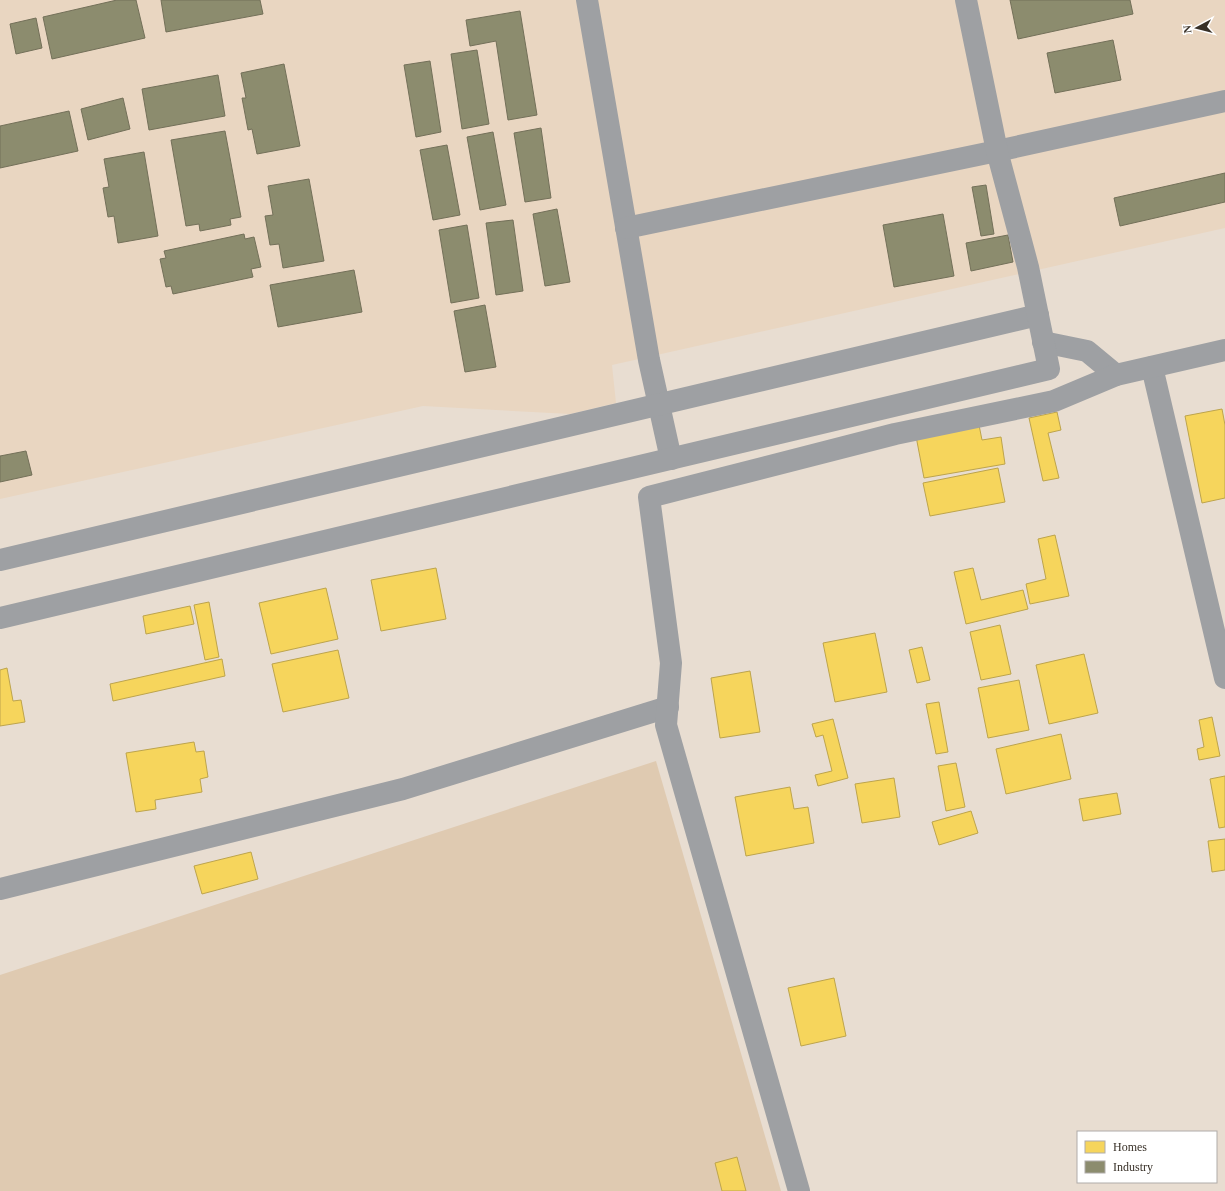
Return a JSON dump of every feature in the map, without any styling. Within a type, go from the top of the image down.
[{"type":"street","points":[[586,0],[650,360],[671,459]]},
{"type":"street","points":[[0,618],[1049,369],[1028,267],[997,151],[966,0]]},
{"type":"street","points":[[626,228],[997,151],[1225,101]]},
{"type":"street","points":[[0,560],[1038,315]]},
{"type":"street","points":[[1043,342],[1087,351],[1116,375]]},
{"type":"street","points":[[799,1191],[666,725],[671,663],[649,497],[895,434],[1054,401],[1116,375],[1225,350]]},
{"type":"street","points":[[1152,367],[1225,678]]},
{"type":"street","points":[[0,889],[403,789],[668,708]]},
{"type":"shaded area","points":[[0,0],[1225,0],[1225,228],[612,365],[616,403],[570,414],[423,406],[0,499]]},
{"type":"shaded area","points":[[656,761],[781,1191],[0,1191],[0,975]]},
{"type":"building: Homes","points":[[1222,409],[1225,425],[1225,498],[1202,503],[1185,416]]},
{"type":"building: Homes","points":[[1057,412],[1061,430],[1048,433],[1059,478],[1043,481],[1029,418]]},
{"type":"building: Homes","points":[[978,420],[982,440],[1001,437],[1005,464],[924,478],[915,431]]},
{"type":"building: Homes","points":[[998,468],[1005,502],[930,516],[923,483]]},
{"type":"building: Homes","points":[[1055,535],[1069,596],[1030,604],[1026,584],[1046,579],[1038,539]]},
{"type":"building: Homes","points":[[436,568],[446,619],[381,631],[371,580]]},
{"type":"building: Homes","points":[[973,568],[981,600],[1023,590],[1028,609],[966,624],[954,572]]},
{"type":"building: Homes","points":[[326,588],[338,639],[271,654],[259,603]]},
{"type":"building: Homes","points":[[209,602],[219,657],[205,660],[194,605]]},
{"type":"building: Homes","points":[[190,606],[194,624],[146,634],[143,616]]},
{"type":"building: Homes","points":[[1000,625],[1011,674],[981,680],[970,632]]},
{"type":"building: Homes","points":[[875,633],[887,692],[835,702],[823,643]]},
{"type":"building: Homes","points":[[922,647],[930,680],[917,683],[909,650]]},
{"type":"building: Homes","points":[[338,650],[349,698],[283,712],[272,664]]},
{"type":"building: Homes","points":[[1084,654],[1098,713],[1049,724],[1036,665]]},
{"type":"building: Homes","points":[[222,659],[225,676],[113,701],[110,684]]},
{"type":"building: Homes","points":[[7,668],[13,701],[21,700],[25,722],[0,726],[0,670]]},
{"type":"building: Homes","points":[[750,671],[760,732],[720,738],[711,678]]},
{"type":"building: Homes","points":[[1019,680],[1029,730],[988,738],[978,688]]},
{"type":"building: Homes","points":[[939,702],[948,752],[936,754],[926,704]]},
{"type":"building: Homes","points":[[1212,717],[1220,756],[1199,760],[1197,749],[1204,747],[1199,720]]},
{"type":"building: Homes","points":[[833,719],[848,778],[818,786],[815,775],[832,771],[823,735],[816,737],[812,724]]},
{"type":"building: Homes","points":[[1061,734],[1071,779],[1006,794],[996,749]]},
{"type":"building: Homes","points":[[194,742],[196,752],[204,751],[208,777],[200,779],[202,792],[155,800],[156,809],[136,812],[126,753]]},
{"type":"building: Homes","points":[[956,763],[965,807],[946,811],[938,766]]},
{"type":"building: Homes","points":[[1225,776],[1225,827],[1219,828],[1210,779]]},
{"type":"building: Homes","points":[[894,778],[900,817],[862,823],[855,784]]},
{"type":"building: Homes","points":[[790,787],[794,809],[808,807],[814,843],[746,856],[735,797]]},
{"type":"building: Homes","points":[[1117,793],[1121,814],[1083,821],[1079,799]]},
{"type":"building: Homes","points":[[971,811],[978,833],[939,845],[932,822]]},
{"type":"building: Homes","points":[[1225,839],[1225,870],[1212,872],[1208,841]]},
{"type":"building: Homes","points":[[251,852],[258,879],[202,894],[194,866]]},
{"type":"building: Homes","points":[[834,978],[846,1036],[801,1046],[788,988]]},
{"type":"building: Homes","points":[[737,1157],[746,1191],[722,1191],[715,1163]]},
{"type":"building: Industry","points":[[117,0],[136,0],[145,38],[52,59],[43,17]]},
{"type":"building: Industry","points":[[161,0],[260,0],[263,14],[166,32]]},
{"type":"building: Industry","points":[[1010,0],[1130,0],[1133,14],[1018,39]]},
{"type":"building: Industry","points":[[520,11],[537,115],[508,120],[496,41],[470,46],[466,20]]},
{"type":"building: Industry","points":[[36,18],[42,48],[16,54],[10,24]]},
{"type":"building: Industry","points":[[1113,40],[1121,80],[1055,93],[1047,53]]},
{"type":"building: Industry","points":[[477,50],[489,124],[462,129],[451,54]]},
{"type":"building: Industry","points":[[430,61],[441,132],[416,137],[404,65]]},
{"type":"building: Industry","points":[[284,64],[300,146],[257,154],[252,129],[248,130],[242,98],[246,98],[241,73]]},
{"type":"building: Industry","points":[[218,75],[225,116],[149,130],[142,89]]},
{"type":"building: Industry","points":[[123,98],[130,129],[88,140],[81,109]]},
{"type":"building: Industry","points":[[69,111],[78,151],[0,168],[0,126]]},
{"type":"building: Industry","points":[[541,128],[551,198],[525,202],[514,133]]},
{"type":"building: Industry","points":[[225,131],[241,217],[230,219],[231,225],[200,231],[199,224],[186,226],[171,140]]},
{"type":"building: Industry","points":[[493,132],[506,205],[480,210],[467,137]]},
{"type":"building: Industry","points":[[447,145],[460,215],[433,220],[420,150]]},
{"type":"building: Industry","points":[[144,152],[158,236],[118,243],[114,216],[108,217],[103,188],[109,187],[104,159]]},
{"type":"building: Industry","points":[[1225,173],[1225,202],[1120,226],[1114,198]]},
{"type":"building: Industry","points":[[309,179],[324,261],[283,268],[279,244],[270,245],[265,216],[273,215],[268,186]]},
{"type":"building: Industry","points":[[986,185],[994,234],[981,236],[972,187]]},
{"type":"building: Industry","points":[[557,209],[570,282],[545,286],[533,214]]},
{"type":"building: Industry","points":[[943,214],[954,276],[894,287],[883,225]]},
{"type":"building: Industry","points":[[513,220],[523,291],[496,295],[486,223]]},
{"type":"building: Industry","points":[[467,225],[479,298],[451,303],[439,230]]},
{"type":"building: Industry","points":[[244,234],[245,239],[254,237],[261,267],[251,269],[253,277],[173,294],[171,286],[166,287],[160,259],[166,258],[164,251]]},
{"type":"building: Industry","points":[[1008,235],[1013,262],[971,271],[966,243]]},
{"type":"building: Industry","points":[[354,270],[362,312],[278,327],[270,285]]},
{"type":"building: Industry","points":[[485,305],[496,367],[465,372],[454,311]]},
{"type":"building: Industry","points":[[26,451],[32,475],[0,482],[0,456]]}]
